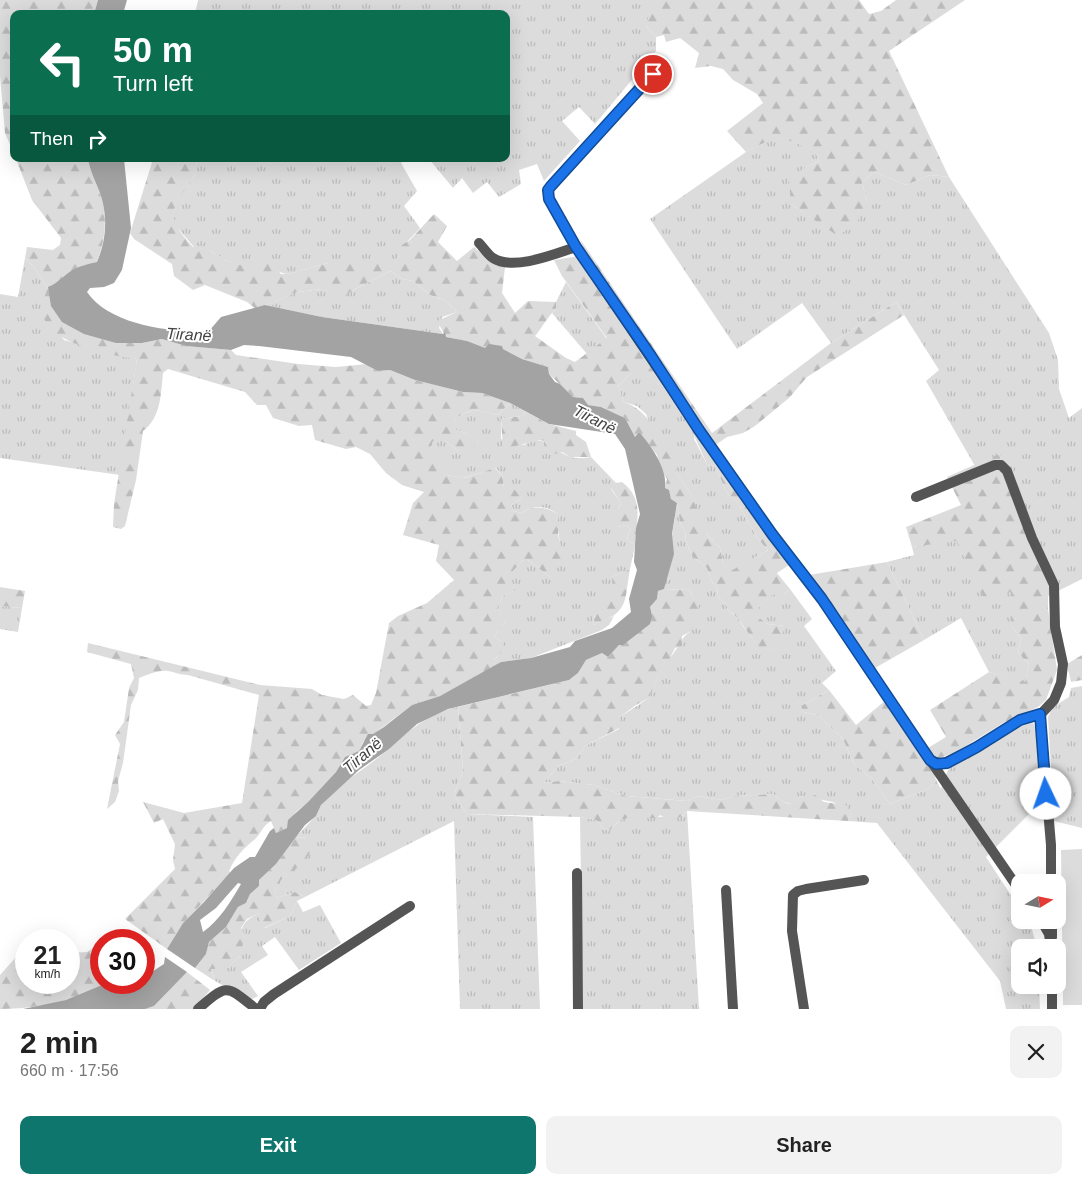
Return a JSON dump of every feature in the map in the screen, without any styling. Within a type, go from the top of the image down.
[{"type":"street","points":[[653,74],[548,190],[549,199],[576,247],[699,430],[772,534],[822,599],[1011,878]]},
{"type":"street","points":[[480,243],[493,258],[510,262],[534,260],[576,247]]},
{"type":"street","points":[[916,498],[995,464],[1001,465],[1007,471],[1032,538],[1054,585],[1054,627],[1063,664],[1058,693],[1040,714],[1020,720],[947,763],[936,764],[930,760]]},
{"type":"street","points":[[1040,714],[1051,845],[1051,874]]},
{"type":"street","points":[[577,873],[578,1009]]},
{"type":"street","points":[[804,1009],[792,931],[793,895],[798,891],[806,889],[864,880]]},
{"type":"street","points":[[726,890],[733,1009]]},
{"type":"street","points":[[260,1009],[264,1002],[274,994],[410,906]]},
{"type":"street","points":[[198,1009],[220,990],[226,989],[233,991],[256,1009]]},
{"type":"street","points":[[1052,994],[1052,1009]]},
{"type":"green space","points":[[0,0],[98,0],[95,10],[10,10],[10,145],[5,133],[0,76]]},
{"type":"green space","points":[[198,0],[660,0],[646,26],[656,37],[656,51],[595,124],[579,107],[562,121],[580,141],[544,181],[537,164],[519,170],[521,184],[499,197],[487,182],[473,193],[462,178],[453,188],[431,162],[510,162],[510,10],[196,10]]},
{"type":"green space","points":[[660,0],[859,0],[869,14],[881,11],[896,0],[965,0],[889,51],[949,177],[930,175],[906,185],[875,172],[862,182],[867,202],[857,222],[838,236],[791,204],[789,179],[806,167],[819,161],[815,152],[794,142],[780,139],[766,142],[746,152],[727,131],[763,103],[757,94],[733,80],[723,69],[711,66],[695,68],[699,53],[680,38],[666,42],[664,35],[656,37],[646,26],[649,15]]},
{"type":"green space","points":[[771,138],[787,139],[815,151],[819,161],[806,167],[791,204],[814,219],[867,202],[862,182],[875,172],[906,185],[930,175],[949,177],[1049,333],[1058,360],[1059,389],[1069,418],[1082,408],[1082,579],[1048,596],[1048,584],[999,454],[975,466],[926,381],[939,370],[896,302],[831,343],[802,303],[737,349],[650,219],[746,152]]},
{"type":"green space","points":[[17,162],[89,162],[103,205],[105,230],[102,246],[97,262],[76,269],[59,282],[116,343],[142,343],[162,339],[186,346],[231,350],[236,355],[298,364],[336,367],[367,364],[378,371],[390,370],[415,380],[463,392],[482,393],[510,403],[498,415],[470,411],[454,420],[454,429],[468,434],[477,443],[470,450],[459,451],[445,441],[433,441],[431,448],[447,465],[447,475],[464,478],[495,468],[502,475],[504,487],[513,488],[522,498],[511,505],[514,511],[521,513],[530,509],[540,508],[549,509],[558,514],[558,535],[564,559],[550,577],[528,560],[523,560],[509,575],[516,590],[502,596],[498,610],[501,614],[508,614],[506,621],[494,636],[502,642],[505,648],[494,660],[494,667],[440,696],[412,705],[363,742],[359,751],[345,757],[336,772],[296,812],[287,828],[276,833],[271,821],[268,823],[237,857],[229,871],[231,873],[183,923],[167,949],[155,940],[155,929],[139,929],[125,919],[175,869],[173,860],[175,844],[163,819],[154,823],[143,802],[184,813],[242,803],[259,695],[168,671],[156,672],[139,678],[138,690],[131,705],[123,763],[118,781],[119,791],[115,802],[107,809],[120,744],[115,735],[124,722],[129,688],[134,678],[131,664],[87,652],[88,643],[260,685],[312,689],[322,695],[344,699],[353,695],[366,706],[371,705],[376,693],[389,623],[398,616],[427,603],[454,580],[436,561],[439,545],[403,535],[413,503],[424,492],[402,485],[386,473],[370,454],[356,447],[346,449],[315,440],[312,425],[299,426],[273,418],[266,405],[257,405],[245,392],[168,369],[163,373],[161,397],[157,412],[149,426],[143,431],[136,480],[125,526],[121,529],[113,527],[114,504],[137,359],[78,345],[52,329],[44,319],[42,306],[48,287],[32,264],[25,258],[27,247],[53,250],[60,245],[61,238],[32,200]]},
{"type":"green space","points":[[152,162],[196,162],[194,176],[176,205],[174,212],[174,220],[178,228],[193,247],[203,246],[225,260],[250,268],[258,263],[270,265],[281,274],[288,274],[328,263],[395,263],[402,245],[410,240],[434,214],[447,226],[438,242],[457,261],[474,247],[489,260],[505,267],[502,293],[515,313],[528,301],[556,302],[556,309],[535,336],[566,358],[575,362],[607,338],[562,276],[554,260],[579,256],[662,383],[661,387],[644,367],[628,376],[618,386],[624,402],[633,406],[648,419],[678,461],[676,473],[690,492],[707,535],[720,548],[723,563],[729,572],[768,550],[758,539],[737,502],[727,493],[715,466],[707,464],[692,431],[789,565],[777,573],[790,589],[784,594],[772,595],[759,607],[759,618],[768,624],[784,626],[783,634],[774,649],[763,651],[754,641],[737,618],[728,610],[726,604],[718,597],[717,587],[712,582],[707,568],[692,556],[680,522],[677,503],[671,499],[669,491],[665,488],[667,479],[660,469],[657,455],[639,432],[635,437],[625,418],[601,407],[587,405],[583,398],[573,397],[549,374],[548,367],[522,359],[503,349],[480,348],[467,341],[446,337],[437,321],[457,312],[446,301],[430,295],[413,281],[402,279],[391,271],[351,291],[345,298],[322,289],[297,292],[256,309],[247,302],[205,285],[193,290],[174,276],[172,264],[134,239],[130,233]]},
{"type":"green space","points":[[196,162],[402,162],[401,163],[417,191],[404,206],[420,228],[403,247],[395,263],[328,263],[288,274],[264,264],[255,265],[250,269],[225,260],[211,251],[194,247],[175,225],[173,214],[177,199],[187,183],[194,177]]},
{"type":"green space","points":[[580,239],[712,433],[831,343],[896,302],[904,315],[807,377],[789,398],[755,426],[743,433],[727,437],[714,446],[585,252]]},
{"type":"green space","points":[[25,258],[32,264],[48,287],[42,307],[64,340],[137,359],[120,475],[0,458],[0,294],[18,297]]},
{"type":"green space","points":[[391,271],[402,279],[413,281],[430,295],[446,301],[457,312],[442,317],[439,328],[443,334],[322,317],[265,305],[297,292],[322,289],[345,297],[351,291]]},
{"type":"green space","points":[[566,282],[607,339],[587,354],[552,313],[556,309],[556,302]]},
{"type":"green space","points":[[644,366],[659,385],[662,383],[695,432],[694,439],[707,464],[715,466],[727,493],[737,502],[758,539],[768,550],[729,573],[723,563],[720,548],[707,535],[701,524],[690,492],[676,473],[669,452],[651,426],[646,414],[637,406],[624,402],[618,386],[628,376]]},
{"type":"green space","points":[[510,403],[526,412],[522,416],[501,419],[501,439],[524,445],[538,441],[544,442],[571,457],[591,457],[616,483],[611,489],[621,503],[611,524],[618,527],[625,525],[631,529],[627,539],[635,545],[630,569],[612,577],[614,598],[600,610],[593,621],[593,625],[614,616],[609,625],[602,630],[531,658],[501,662],[494,667],[494,660],[498,656],[502,642],[494,636],[506,621],[507,614],[501,614],[498,610],[502,596],[516,590],[508,575],[523,560],[528,560],[550,577],[561,550],[557,524],[558,514],[540,507],[535,507],[521,513],[514,511],[511,505],[522,498],[504,487],[502,475],[496,468],[463,478],[447,475],[431,448],[433,441],[445,441],[459,451],[468,434],[454,429],[454,420],[470,411],[498,415]]},
{"type":"green space","points":[[526,412],[549,424],[576,431],[576,435],[586,442],[591,457],[570,457],[562,452],[551,455],[544,445],[544,441],[540,440],[503,449],[501,419],[522,416]]},
{"type":"green space","points":[[999,454],[1048,584],[1048,609],[1057,670],[1046,700],[1038,707],[1003,723],[956,752],[937,759],[928,748],[946,737],[930,710],[989,672],[1025,682],[1029,664],[1018,653],[1021,638],[1012,627],[1012,591],[987,605],[956,541],[912,547],[906,527],[961,505],[947,477]]},
{"type":"green space","points":[[622,482],[634,496],[638,511],[635,545],[627,539],[631,529],[625,525],[618,527],[603,523],[606,510],[619,508],[621,503],[611,488],[616,483]]},
{"type":"green space","points":[[677,503],[680,522],[692,556],[707,568],[712,582],[717,587],[718,597],[726,604],[728,610],[737,618],[763,650],[774,649],[784,626],[768,624],[759,618],[759,607],[772,594],[784,594],[790,589],[812,619],[804,626],[836,671],[822,683],[829,690],[801,706],[803,712],[818,715],[843,739],[854,764],[871,778],[890,804],[930,788],[936,780],[941,789],[948,771],[956,761],[994,739],[1033,723],[1038,735],[1042,809],[1033,810],[986,857],[1011,895],[1011,929],[1032,929],[1035,939],[1011,939],[1011,994],[1039,994],[1040,1009],[1006,1009],[1000,981],[877,823],[848,821],[851,813],[833,802],[802,796],[791,804],[783,802],[773,794],[734,796],[722,800],[698,796],[687,801],[626,796],[594,785],[559,781],[543,783],[558,766],[576,759],[585,746],[619,729],[620,717],[649,698],[665,661],[691,631],[696,610],[689,590],[664,589]]},
{"type":"green space","points":[[956,540],[987,604],[1012,591],[1012,627],[1021,638],[1018,653],[1029,664],[1025,683],[989,672],[961,618],[924,640],[887,562],[914,555],[912,547]]},
{"type":"green space","points":[[887,562],[924,640],[875,668],[809,575]]},
{"type":"green space","points":[[630,569],[623,604],[614,615],[593,625],[598,603],[613,598],[612,577]]},
{"type":"green space","points":[[0,587],[25,591],[22,608],[0,606]]},
{"type":"green space","points":[[664,589],[689,590],[701,611],[691,631],[682,636],[682,646],[675,648],[670,658],[665,662],[649,698],[620,717],[623,726],[585,746],[576,759],[558,766],[543,783],[559,781],[594,785],[626,796],[687,801],[698,796],[722,800],[734,796],[773,794],[783,802],[790,804],[802,796],[815,795],[824,802],[846,805],[851,813],[848,821],[687,811],[675,819],[668,819],[660,815],[657,818],[629,818],[620,820],[609,831],[603,828],[596,820],[580,817],[467,814],[454,795],[463,771],[458,707],[569,680],[578,673],[586,660],[602,653],[608,657],[619,645],[649,624],[650,607],[657,599],[658,591]]},
{"type":"green space","points":[[0,606],[22,608],[18,632],[0,629]]},
{"type":"green space","points":[[1082,655],[1082,680],[1071,682],[1067,664]]},
{"type":"green space","points":[[1082,686],[1082,828],[1054,821],[1048,717],[1053,707],[1069,697],[1071,688]]},
{"type":"green space","points":[[829,690],[856,725],[886,700],[933,771],[936,780],[930,788],[890,804],[871,778],[854,764],[843,739],[818,715],[803,712],[801,706]]},
{"type":"green space","points":[[458,707],[463,771],[454,795],[467,814],[533,817],[540,1009],[460,1009],[454,821],[305,897],[295,892],[277,898],[275,893],[277,883],[288,874],[308,838],[296,837],[318,813],[321,805],[340,786],[413,728],[434,715]]},
{"type":"green space","points":[[687,811],[699,1009],[583,1009],[580,817],[596,820],[603,828],[609,831],[620,820],[682,816]]},
{"type":"green space","points":[[296,837],[308,838],[313,848],[301,865],[279,882],[276,892],[277,898],[295,892],[305,897],[297,901],[290,916],[264,928],[260,922],[259,913],[247,919],[241,928],[245,935],[240,956],[232,963],[231,968],[211,969],[215,981],[195,968],[206,954],[209,942],[226,927],[238,907],[246,903],[250,894],[259,886],[259,880],[276,864]]},
{"type":"green space","points":[[1082,849],[1082,1005],[1063,1005],[1063,994],[1066,994],[1066,939],[1062,939],[1062,929],[1066,929],[1066,874],[1061,874],[1061,850]]},
{"type":"green space","points":[[297,901],[303,912],[320,905],[341,943],[299,970],[275,937],[262,946],[268,955],[241,972],[258,996],[250,1000],[215,981],[211,968],[230,968],[232,963],[240,956],[242,930],[247,921],[259,913],[265,928],[290,916]]},
{"type":"green space","points":[[90,950],[90,992],[41,1006],[0,1009],[0,975],[15,958],[15,994],[80,994],[80,952]]},
{"type":"green space","points":[[187,972],[210,990],[194,1009],[145,1009],[154,1006]]},
{"type":"water","points":[[98,0],[127,0],[124,10],[95,10]]},
{"type":"water","name":"Tiranë","points":[[89,162],[124,162],[131,228],[122,270],[114,283],[104,287],[90,288],[87,292],[97,303],[110,312],[142,325],[177,330],[209,331],[221,317],[265,305],[322,317],[443,334],[445,332],[446,337],[467,341],[485,348],[489,344],[502,346],[503,349],[522,359],[548,367],[549,374],[555,382],[560,384],[573,397],[583,398],[588,405],[601,407],[625,418],[635,437],[639,432],[649,444],[664,473],[665,488],[669,490],[671,499],[677,503],[672,534],[674,554],[664,589],[658,591],[657,599],[650,607],[652,616],[650,624],[623,645],[619,645],[608,657],[602,653],[586,660],[578,673],[569,680],[448,709],[417,724],[389,749],[359,770],[321,805],[316,816],[305,825],[276,864],[259,880],[259,886],[250,894],[246,903],[238,907],[226,927],[209,942],[206,954],[195,968],[167,949],[183,923],[234,868],[250,857],[255,857],[270,831],[274,828],[276,833],[287,828],[288,820],[336,772],[345,757],[359,751],[368,734],[373,734],[384,727],[412,705],[440,696],[501,662],[531,658],[570,647],[575,641],[612,628],[631,612],[629,599],[637,570],[634,562],[636,528],[640,514],[625,449],[615,434],[549,424],[510,403],[482,393],[463,392],[415,380],[390,370],[378,371],[351,357],[244,345],[231,350],[186,346],[162,339],[142,343],[116,343],[84,334],[62,322],[51,306],[48,287],[55,284],[74,269],[97,262],[104,238],[105,213]],"holes":[[[238,883],[241,884],[220,916],[203,932],[200,920],[216,908]]]},
{"type":"water","points":[[165,957],[187,972],[154,1006],[145,1009],[23,1009],[66,1000],[90,990],[90,994],[155,994],[155,970],[164,964]]},
{"type":"route","points":[[653,74],[616,117],[551,186],[548,190],[549,199],[576,247],[699,430],[772,534],[822,599],[930,760],[936,764],[947,763],[1020,720],[1040,714],[1046,794]]}]
